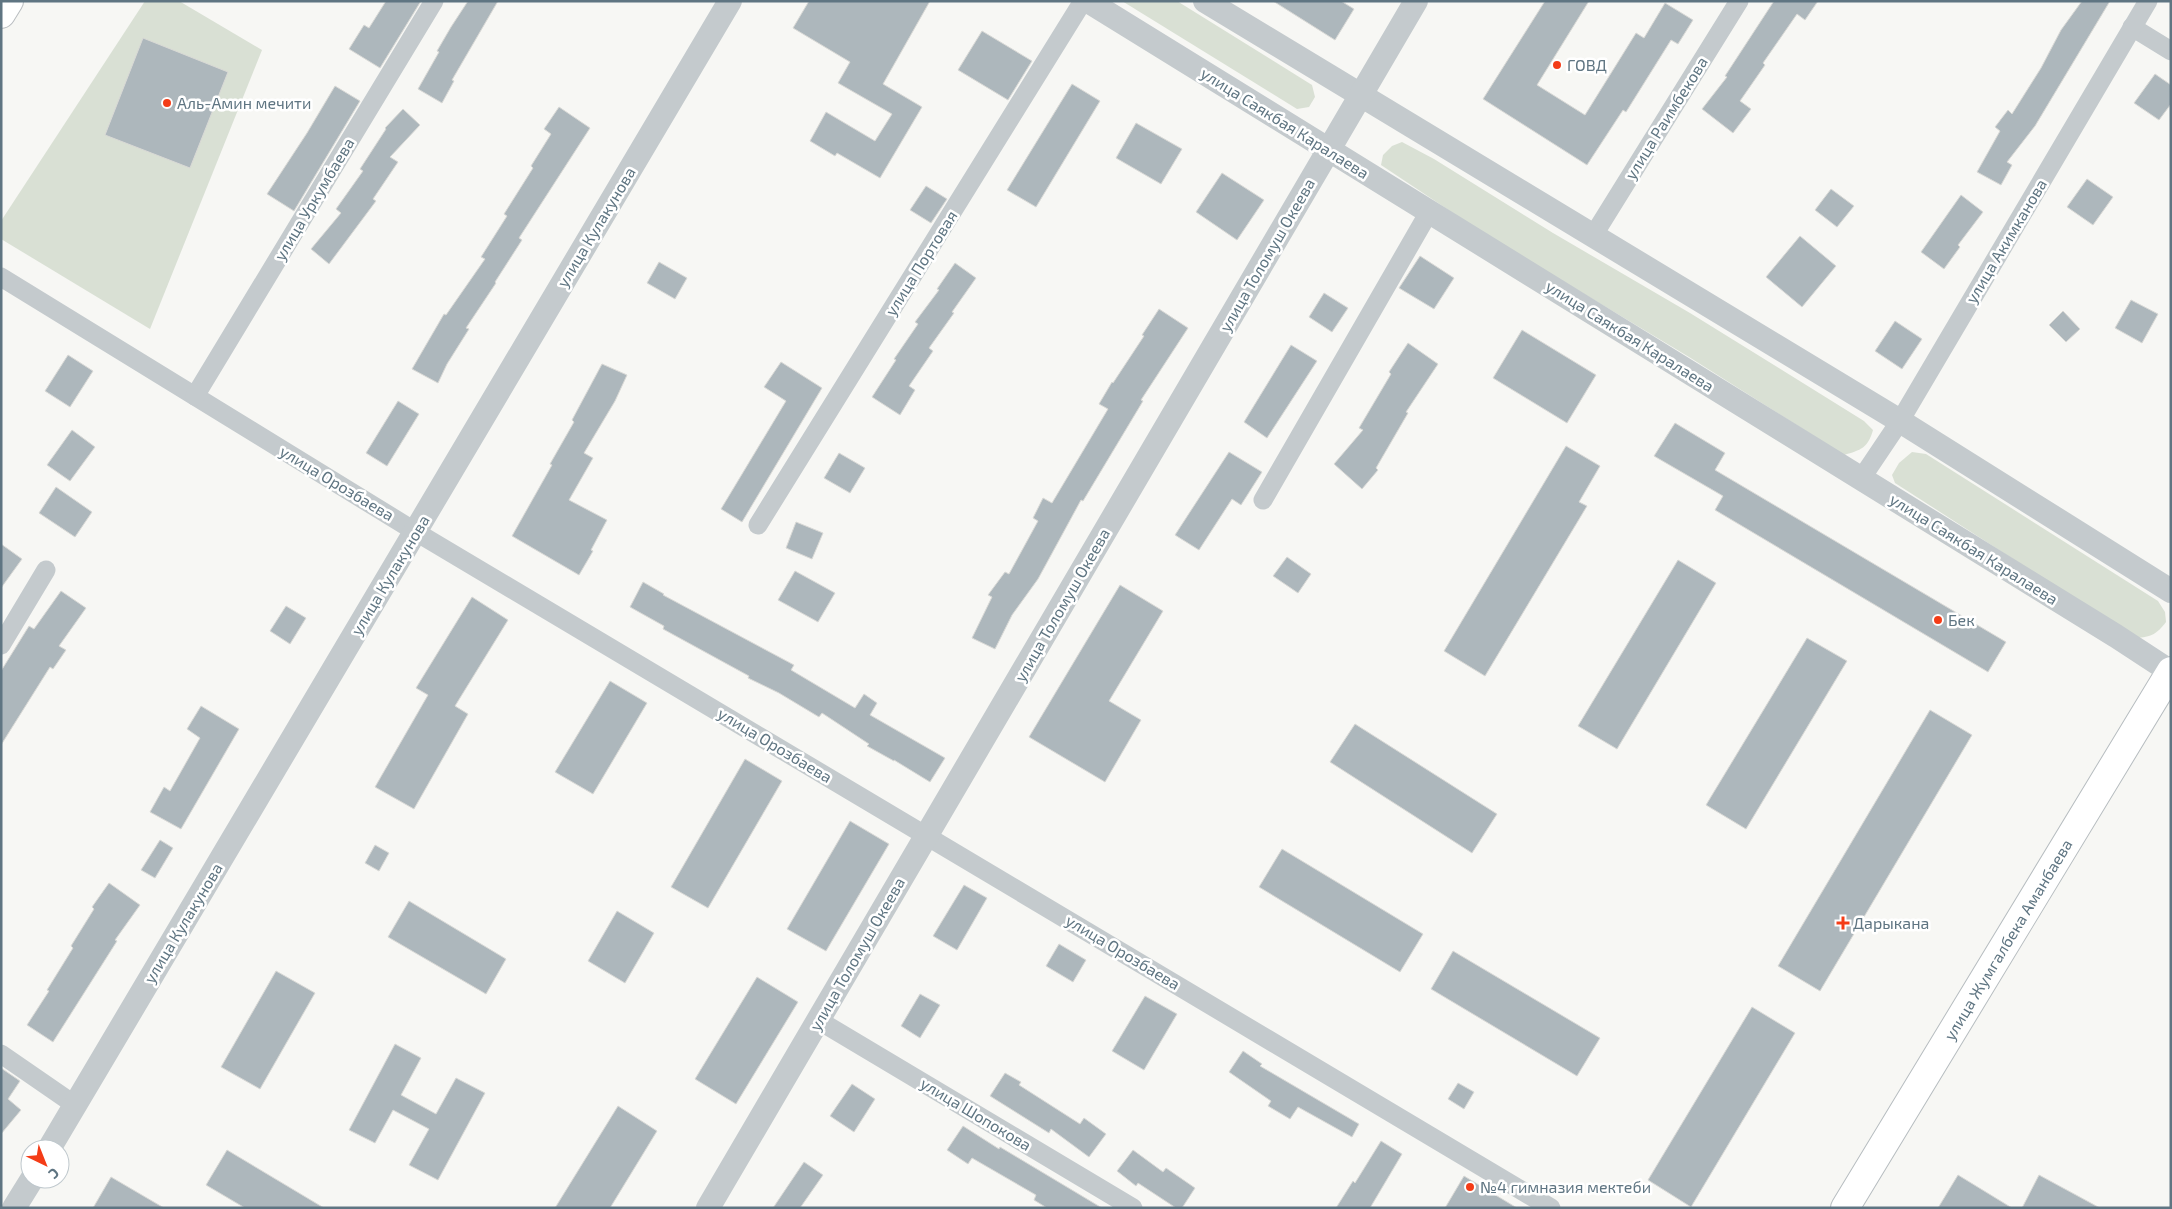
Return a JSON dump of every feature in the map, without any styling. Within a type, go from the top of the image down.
[{"type":"main road","points":[[1,14],[9,1]]},
{"type":"main road","name":"улица Жумгалбека Аманбаева","points":[[1845,1208],[2170,672]]},
{"type":"street","name":"улица Уркумбаева","points":[[194,396],[434,1]]},
{"type":"street","name":"улица Кулакунова","points":[[55,1139],[730,1]]},
{"type":"street","name":"улица Портовая","points":[[758,525],[1083,1]]},
{"type":"street","name":"улица Саякбая Каралаева","points":[[1088,1],[2116,636],[2170,672]]},
{"type":"street","points":[[1205,1],[1900,421],[2171,591]]},
{"type":"street","name":"улица Толомуш Океева","points":[[715,1206],[818,1020],[1416,1]]},
{"type":"street","name":"улица Раимбекова","points":[[1593,236],[1738,1]]},
{"type":"street","name":"улица Акимканова","points":[[1862,479],[1900,421],[2148,1]]},
{"type":"street","points":[[2132,27],[2171,51]]},
{"type":"street","points":[[1263,500],[1429,212]]},
{"type":"street","name":"улица Орозбаева","points":[[1,277],[416,532],[1551,1208]]},
{"type":"street","points":[[1,645],[46,570]]},
{"type":"street","name":"улица Шопокова","points":[[818,1020],[1133,1208]]},
{"type":"street","points":[[1,1054],[75,1105]]},
{"type":"street","points":[[14,1208],[26,1189]]},
{"type":"shaded area","points":[[145,1],[179,1],[262,50],[150,329],[1,239],[1,221]]},
{"type":"shaded area","points":[[1122,1],[1177,1],[1312,85],[1315,97],[1309,107],[1297,109]]},
{"type":"shaded area","points":[[1402,142],[1434,159],[1553,233],[1690,313],[1864,421],[1873,430],[1869,441],[1859,450],[1844,455],[1689,357],[1483,233],[1381,165],[1383,155],[1392,146]]},
{"type":"shaded area","points":[[1912,452],[1926,454],[2158,601],[2165,612],[2166,622],[2153,634],[2136,638],[1895,483],[1892,475],[1899,463]]},
{"type":"building","points":[[386,1],[421,1],[380,68],[349,49],[364,25],[369,28]]},
{"type":"building","points":[[468,1],[498,1],[452,80],[454,81],[442,103],[418,89],[439,52],[437,51]]},
{"type":"building","points":[[809,1],[930,1],[883,84],[922,107],[880,178],[837,153],[835,156],[810,141],[826,112],[875,141],[892,114],[838,83],[850,62],[793,28]]},
{"type":"building","points":[[1273,1],[1341,1],[1354,9],[1335,40]]},
{"type":"building","points":[[1545,1],[1589,1],[1537,85],[1585,115],[1636,33],[1644,38],[1665,3],[1693,20],[1678,44],[1671,40],[1626,112],[1623,110],[1587,165],[1483,99]]},
{"type":"building","points":[[1774,1],[1818,1],[1805,20],[1797,14],[1763,63],[1765,65],[1740,101],[1751,109],[1733,133],[1702,109],[1727,77],[1725,76]]},
{"type":"building","points":[[2082,1],[2110,1],[2035,126],[2007,162],[2012,165],[2001,185],[1977,172],[2000,131],[1995,127],[2008,110],[2012,114],[2041,68],[2061,30]]},
{"type":"building","points":[[982,31],[1032,61],[1008,100],[958,70]]},
{"type":"building","name":"Аль-Амин мечити","points":[[143,38],[228,72],[190,168],[105,135]]},
{"type":"building","points":[[2155,74],[2171,85],[2171,104],[2159,120],[2134,103]]},
{"type":"building","points":[[1072,84],[1100,101],[1036,207],[1007,190]]},
{"type":"building","points":[[335,86],[360,101],[294,211],[267,194]]},
{"type":"building","points":[[559,107],[590,128],[519,238],[522,240],[466,328],[469,329],[447,364],[438,383],[412,369],[444,314],[446,315],[485,259],[481,257],[507,216],[504,214],[533,168],[531,166],[551,134],[544,129]]},
{"type":"building","points":[[403,109],[420,125],[390,157],[398,162],[373,199],[376,201],[329,264],[311,249],[341,213],[336,209],[363,171],[360,169],[385,128]]},
{"type":"building","points":[[1136,123],[1182,149],[1161,184],[1116,158]]},
{"type":"building","points":[[1222,173],[1264,200],[1237,240],[1196,212]]},
{"type":"building","points":[[2087,179],[2113,197],[2093,225],[2067,207]]},
{"type":"building","points":[[926,186],[947,199],[931,223],[910,210]]},
{"type":"building","points":[[1831,189],[1854,206],[1837,227],[1815,210]]},
{"type":"building","points":[[1961,195],[1983,212],[1958,245],[1960,247],[1944,269],[1921,252]]},
{"type":"building","points":[[1800,236],[1836,266],[1802,307],[1766,277]]},
{"type":"building","points":[[1420,256],[1454,278],[1434,309],[1399,288]]},
{"type":"building","points":[[659,262],[687,278],[675,299],[647,283]]},
{"type":"building","points":[[955,263],[976,278],[929,348],[933,351],[909,386],[915,390],[900,415],[872,397],[896,360],[894,359],[918,324],[915,322],[939,290],[937,289]]},
{"type":"building","points":[[1324,293],[1348,308],[1332,332],[1309,317]]},
{"type":"building","points":[[2131,300],[2158,314],[2142,343],[2115,328]]},
{"type":"building","points":[[1159,309],[1188,328],[1141,400],[1143,401],[1083,501],[1081,500],[1038,579],[1012,615],[995,649],[972,638],[992,597],[988,595],[1005,572],[1009,574],[1038,521],[1033,518],[1043,498],[1052,503],[1108,409],[1099,404],[1144,336],[1142,335]]},
{"type":"building","points":[[2063,311],[2080,329],[2066,342],[2049,325]]},
{"type":"building","points":[[1895,321],[1922,339],[1902,369],[1875,351]]},
{"type":"building","points":[[1522,330],[1596,375],[1567,423],[1493,378]]},
{"type":"building","points":[[1408,343],[1438,364],[1406,412],[1408,413],[1376,468],[1378,470],[1362,489],[1334,464],[1363,430],[1359,428],[1391,374],[1389,372]]},
{"type":"building","points":[[1291,345],[1317,361],[1267,438],[1244,422]]},
{"type":"building","points":[[68,355],[93,371],[70,407],[45,391]]},
{"type":"building","points":[[781,362],[822,388],[742,522],[721,509],[786,401],[764,387]]},
{"type":"building","points":[[602,364],[627,375],[615,401],[584,453],[593,458],[569,500],[607,520],[591,550],[593,551],[579,575],[512,536],[552,465],[550,464],[574,422],[572,420]]},
{"type":"building","points":[[398,401],[419,414],[387,466],[366,453]]},
{"type":"building","points":[[1675,423],[1725,453],[1715,470],[2006,642],[1988,672],[1715,510],[1723,496],[1654,456]]},
{"type":"building","points":[[72,430],[95,447],[70,481],[47,465]]},
{"type":"building","points":[[1566,446],[1600,466],[1579,502],[1587,506],[1485,676],[1444,651]]},
{"type":"building","points":[[1229,452],[1262,472],[1241,505],[1232,499],[1199,550],[1175,535]]},
{"type":"building","points":[[839,453],[865,468],[850,493],[824,478]]},
{"type":"building","points":[[56,487],[92,512],[75,537],[39,513]]},
{"type":"building","points":[[796,522],[823,533],[812,559],[786,548]]},
{"type":"building","points":[[1,544],[22,559],[1,588]]},
{"type":"building","points":[[1287,557],[1311,574],[1298,593],[1273,576]]},
{"type":"building","points":[[1678,560],[1716,583],[1617,749],[1578,726]]},
{"type":"building","points":[[795,571],[835,593],[818,622],[778,600]]},
{"type":"building","points":[[643,582],[663,595],[794,665],[791,670],[855,708],[864,694],[877,703],[870,715],[945,758],[930,782],[867,746],[869,744],[822,713],[819,717],[779,693],[748,678],[749,676],[663,629],[664,626],[630,607]]},
{"type":"building","points":[[1120,585],[1163,611],[1109,701],[1141,720],[1105,782],[1029,737]]},
{"type":"building","points":[[61,591],[86,608],[59,646],[66,650],[53,669],[50,667],[1,745],[1,671],[29,626],[34,629]]},
{"type":"building","points":[[472,597],[508,620],[455,706],[468,714],[414,809],[375,787],[428,695],[416,688]]},
{"type":"building","points":[[286,606],[306,618],[290,644],[270,631]]},
{"type":"building","points":[[1807,638],[1847,661],[1746,829],[1706,805]]},
{"type":"building","points":[[610,681],[647,703],[593,794],[555,772]]},
{"type":"building","points":[[201,706],[239,729],[181,829],[150,812],[164,787],[170,791],[200,738],[187,729]]},
{"type":"building","points":[[1930,710],[1972,735],[1820,991],[1778,966]]},
{"type":"building","points":[[1355,724],[1497,814],[1472,853],[1330,762]]},
{"type":"building","points":[[745,759],[782,781],[708,908],[671,887]]},
{"type":"building","points":[[850,821],[889,844],[826,951],[787,929]]},
{"type":"building","points":[[160,840],[173,848],[155,878],[141,870]]},
{"type":"building","points":[[375,845],[389,853],[379,871],[365,863]]},
{"type":"building","points":[[1282,849],[1423,934],[1400,972],[1259,887]]},
{"type":"building","points":[[109,883],[140,905],[115,940],[117,941],[53,1042],[27,1025],[73,948],[71,946],[94,909],[92,907]]},
{"type":"building","points":[[964,885],[987,898],[957,950],[933,936]]},
{"type":"building","points":[[409,901],[506,959],[486,994],[388,937]]},
{"type":"building","points":[[617,911],[654,933],[625,983],[588,961]]},
{"type":"building","points":[[1059,944],[1086,960],[1073,982],[1046,966]]},
{"type":"building","points":[[1453,951],[1600,1038],[1577,1076],[1431,989]]},
{"type":"building","points":[[276,971],[315,993],[260,1089],[221,1067]]},
{"type":"building","points":[[757,977],[798,1002],[736,1104],[695,1079]]},
{"type":"building","points":[[920,994],[940,1005],[920,1038],[901,1026]]},
{"type":"building","points":[[1145,996],[1177,1014],[1144,1070],[1112,1051]]},
{"type":"building","points":[[1752,1007],[1795,1033],[1691,1207],[1648,1180]]},
{"type":"building","points":[[395,1044],[421,1058],[401,1095],[436,1114],[456,1078],[485,1093],[438,1180],[409,1165],[429,1129],[393,1110],[375,1143],[349,1130]]},
{"type":"building","points":[[1243,1051],[1262,1064],[1260,1066],[1359,1124],[1352,1137],[1298,1107],[1290,1119],[1268,1106],[1271,1101],[1229,1072]]},
{"type":"building","points":[[1,1068],[20,1081],[8,1099],[21,1110],[1,1134]]},
{"type":"building","points":[[1005,1073],[1021,1082],[1019,1085],[1080,1124],[1084,1118],[1106,1134],[1089,1157],[1051,1129],[1049,1133],[990,1096]]},
{"type":"building","points":[[1458,1083],[1474,1092],[1464,1109],[1448,1099]]},
{"type":"building","points":[[852,1084],[875,1099],[854,1132],[830,1116]]},
{"type":"building","points":[[618,1106],[657,1131],[610,1208],[555,1208]]},
{"type":"building","points":[[963,1126],[999,1149],[1000,1147],[1102,1208],[1047,1208],[1034,1200],[1036,1195],[972,1158],[968,1164],[947,1150]]},
{"type":"building","points":[[1381,1141],[1402,1154],[1370,1208],[1336,1208],[1353,1181],[1355,1183]]},
{"type":"building","points":[[227,1150],[324,1208],[245,1208],[206,1185]]},
{"type":"building","points":[[1133,1150],[1163,1172],[1166,1168],[1195,1188],[1182,1208],[1176,1208],[1138,1183],[1136,1186],[1117,1171]]},
{"type":"building","points":[[804,1162],[823,1175],[800,1208],[773,1208]]},
{"type":"building","points":[[1958,1175],[2012,1208],[1938,1208]]},
{"type":"building","points":[[2039,1175],[2100,1208],[2022,1208]]},
{"type":"building","name":"№4 гимназия мектеби","points":[[1464,1176],[1517,1208],[1445,1208]]},
{"type":"building","points":[[111,1177],[164,1208],[93,1208]]},
{"type":"place","name":"ГОВД","points":[[1557,65]]},
{"type":"place","name":"Аль-Амин мечити","points":[[167,103]]},
{"type":"place","name":"Бек","points":[[1938,620]]},
{"type":"place","name":"Дарыкана","points":[[1843,923]]},
{"type":"place","name":"№4 гимназия мектеби","points":[[1470,1187]]}]
